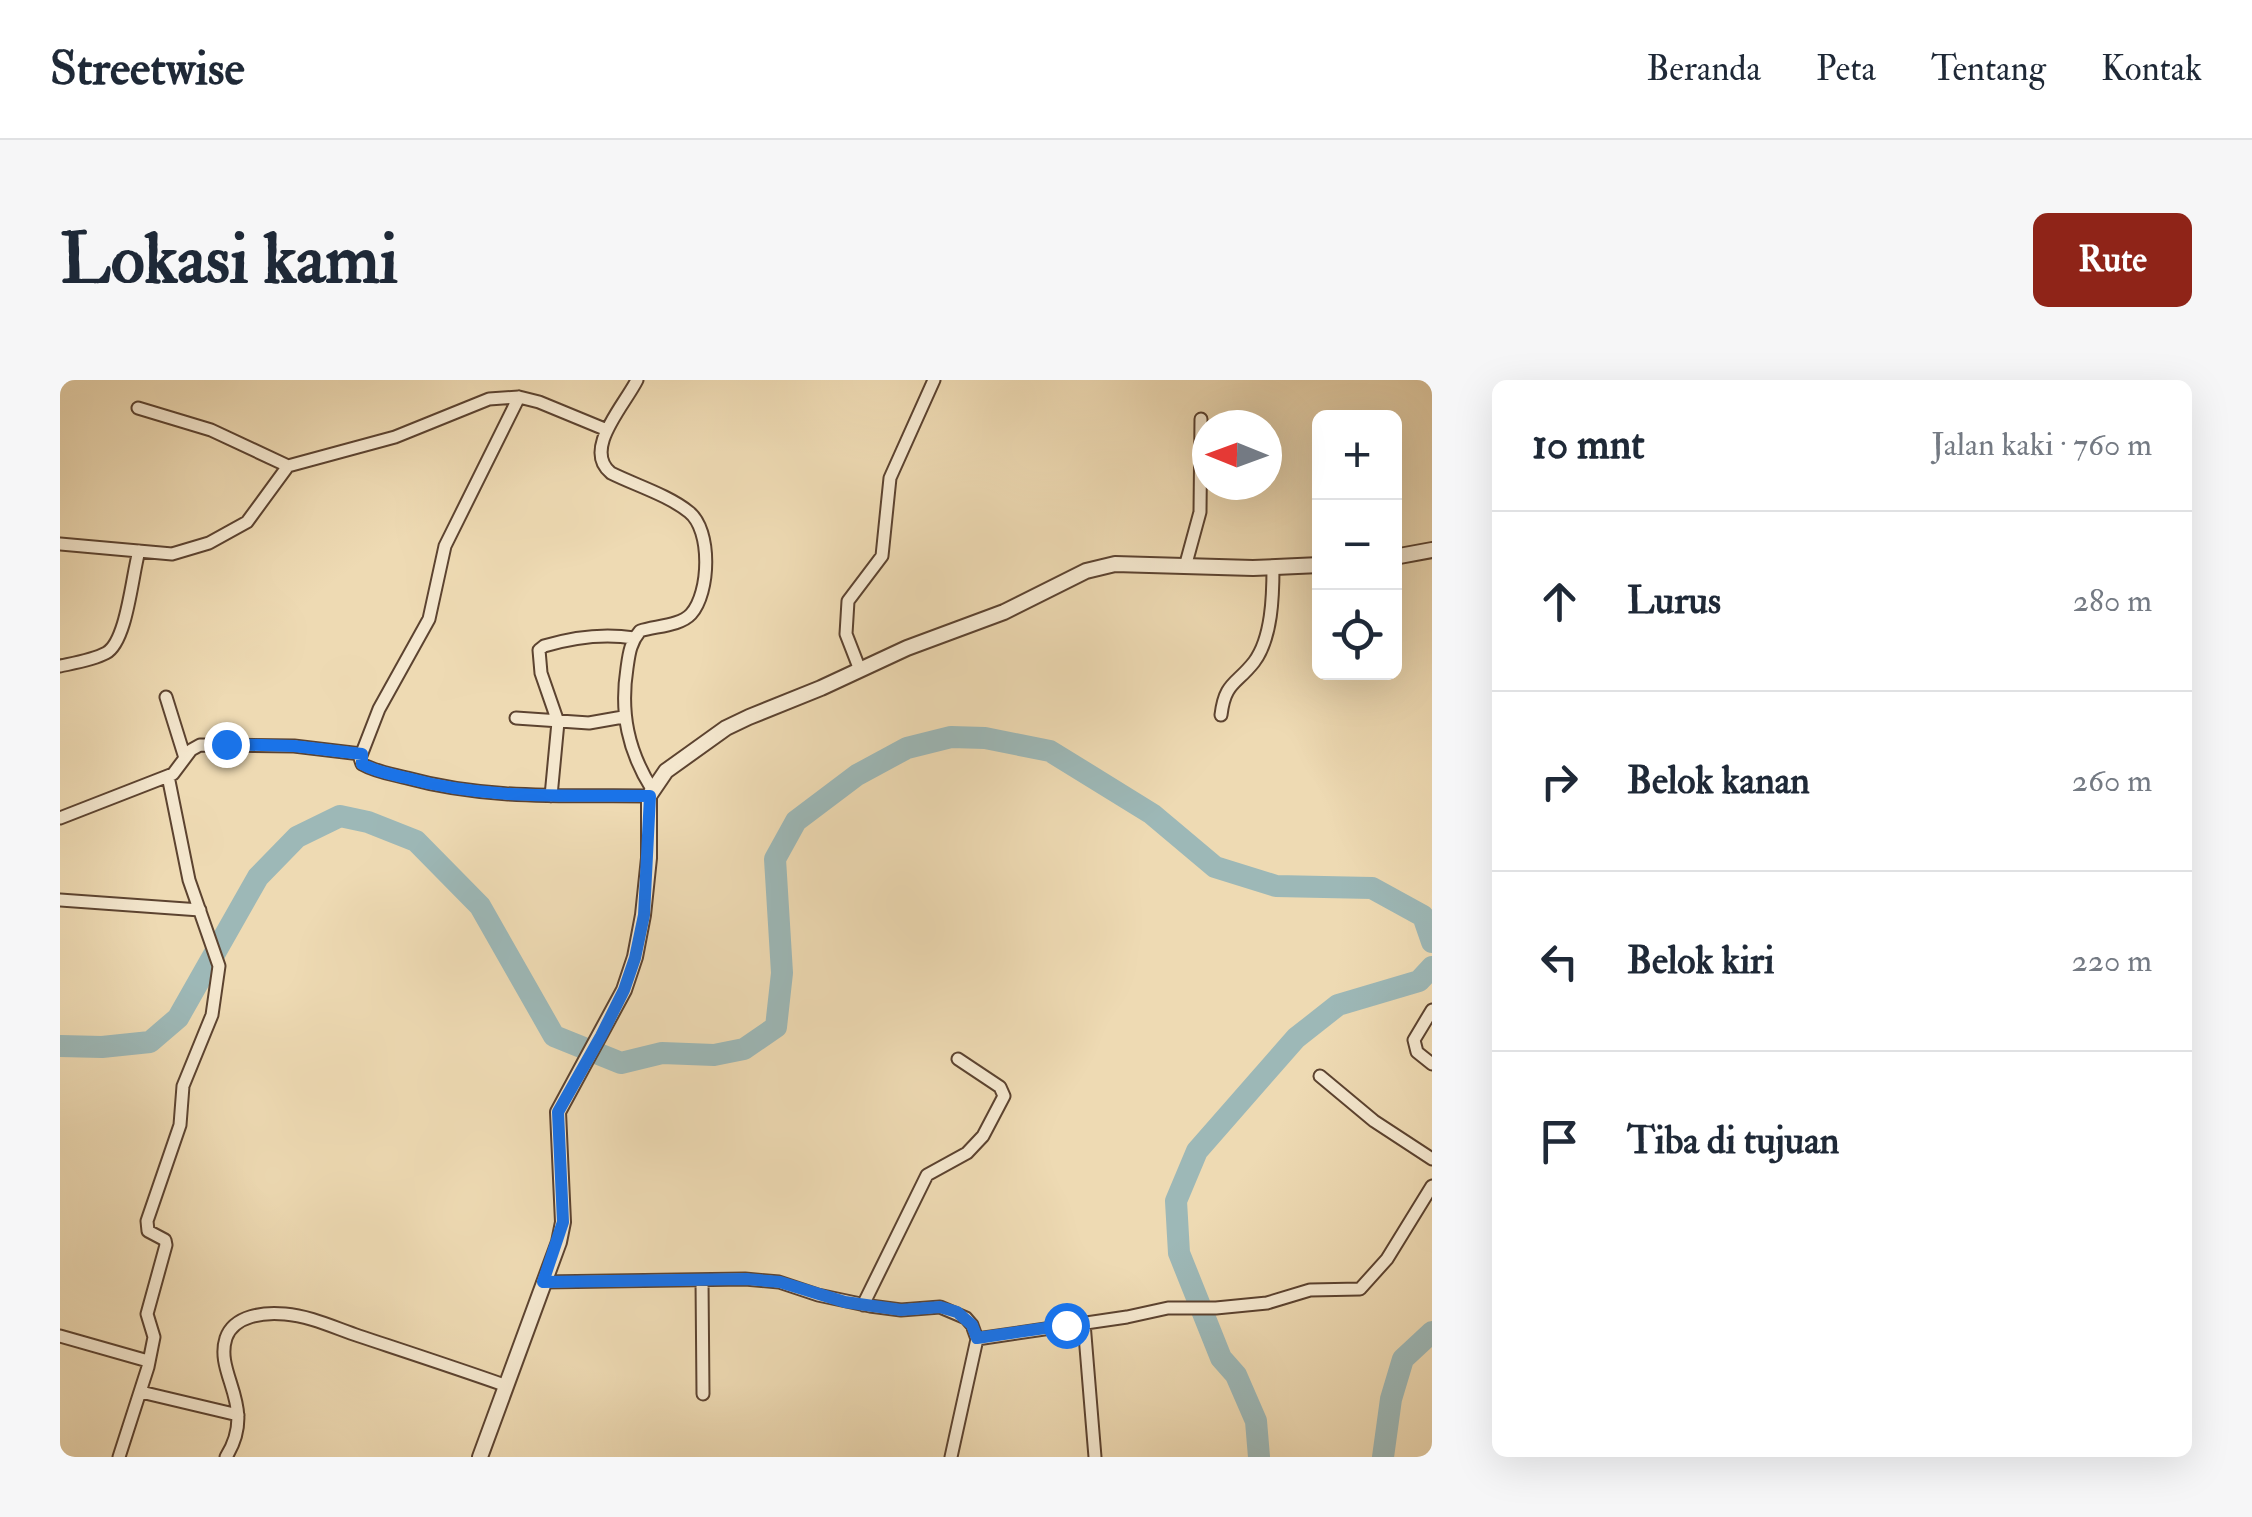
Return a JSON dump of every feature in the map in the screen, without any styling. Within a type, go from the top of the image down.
[{"type":"street","points":[[480,1457],[563,1222],[558,1112],[624,990],[644,915],[651,792],[623,717],[624,688],[634,638],[640,632],[692,614],[704,576],[705,538],[688,510],[606,469],[599,456],[607,430],[637,380]]},
{"type":"street","points":[[860,670],[846,634],[848,601],[882,556],[890,478],[934,380]]},
{"type":"street","points":[[60,544],[172,554],[189,552],[234,532],[259,508],[288,466],[395,437],[489,400],[519,397],[607,430]]},
{"type":"street","points":[[519,397],[445,546],[429,619],[380,709],[362,754],[362,764],[440,788],[552,796],[651,792]]},
{"type":"street","points":[[138,408],[212,430],[288,466]]},
{"type":"street","points":[[1185,566],[1200,500]]},
{"type":"street","points":[[1402,555],[1432,550]]},
{"type":"street","points":[[60,666],[104,654],[114,646],[125,622],[130,580],[139,551]]},
{"type":"street","points":[[651,792],[666,771],[726,728],[906,648],[1004,612],[1086,571],[1115,564],[1312,566]]},
{"type":"street","points":[[1221,715],[1227,688],[1259,652],[1272,612],[1273,568]]},
{"type":"street","points":[[552,796],[558,722],[541,674],[540,650],[581,637],[634,638]]},
{"type":"street","points":[[166,697],[185,758]]},
{"type":"street","points":[[516,718],[588,723],[623,717]]},
{"type":"street","points":[[60,818],[168,776],[200,745],[294,746],[362,754]]},
{"type":"street","points":[[119,1457],[154,1337],[147,1314],[166,1244],[148,1230],[147,1221],[180,1125],[183,1086],[212,1015],[219,966],[186,864],[168,776]]},
{"type":"street","points":[[60,900],[200,910]]},
{"type":"street","points":[[1432,1010],[1414,1040],[1417,1052],[1432,1064]]},
{"type":"street","points":[[863,1305],[927,1176],[967,1153],[983,1136],[1004,1096],[1000,1087],[958,1059]]},
{"type":"street","points":[[1320,1076],[1432,1160]]},
{"type":"street","points":[[977,1338],[1128,1318],[1168,1308],[1267,1303],[1310,1290],[1360,1289],[1387,1259],[1432,1186]]},
{"type":"street","points":[[702,1280],[704,1394]]},
{"type":"street","points":[[543,1282],[780,1282],[863,1305],[901,1310],[940,1307],[957,1312],[972,1325],[977,1338],[951,1457]]},
{"type":"street","points":[[226,1457],[235,1437],[238,1415],[225,1356],[226,1338],[236,1324],[253,1316],[299,1316],[504,1385]]},
{"type":"street","points":[[1084,1323],[1095,1457]]},
{"type":"street","points":[[60,1336],[148,1361]]},
{"type":"street","points":[[140,1392],[238,1415]]},
{"type":"waterway","points":[[60,1046],[150,1042],[178,1018],[258,877],[297,837],[340,816],[368,822],[416,841],[480,906],[554,1036],[621,1063],[662,1053],[714,1055],[744,1049],[776,1027],[782,973],[775,859],[796,821],[857,775],[907,748],[951,737],[985,738],[1050,751],[1152,814],[1215,867],[1276,886],[1372,888],[1423,916],[1432,942]]},
{"type":"waterway","points":[[1259,1457],[1256,1421],[1236,1375],[1221,1358],[1179,1253],[1176,1201],[1197,1151],[1296,1038],[1338,1005],[1419,981],[1432,967]]},
{"type":"waterway","points":[[1383,1457],[1391,1399],[1403,1359],[1432,1332]]},
{"type":"route","points":[[226,744],[362,754],[362,764],[375,770],[456,791],[529,796],[650,796],[644,915],[635,958],[601,1036],[558,1112],[563,1222],[543,1282],[780,1282],[845,1302],[901,1310],[940,1307],[966,1318],[977,1338],[1066,1325]]}]
